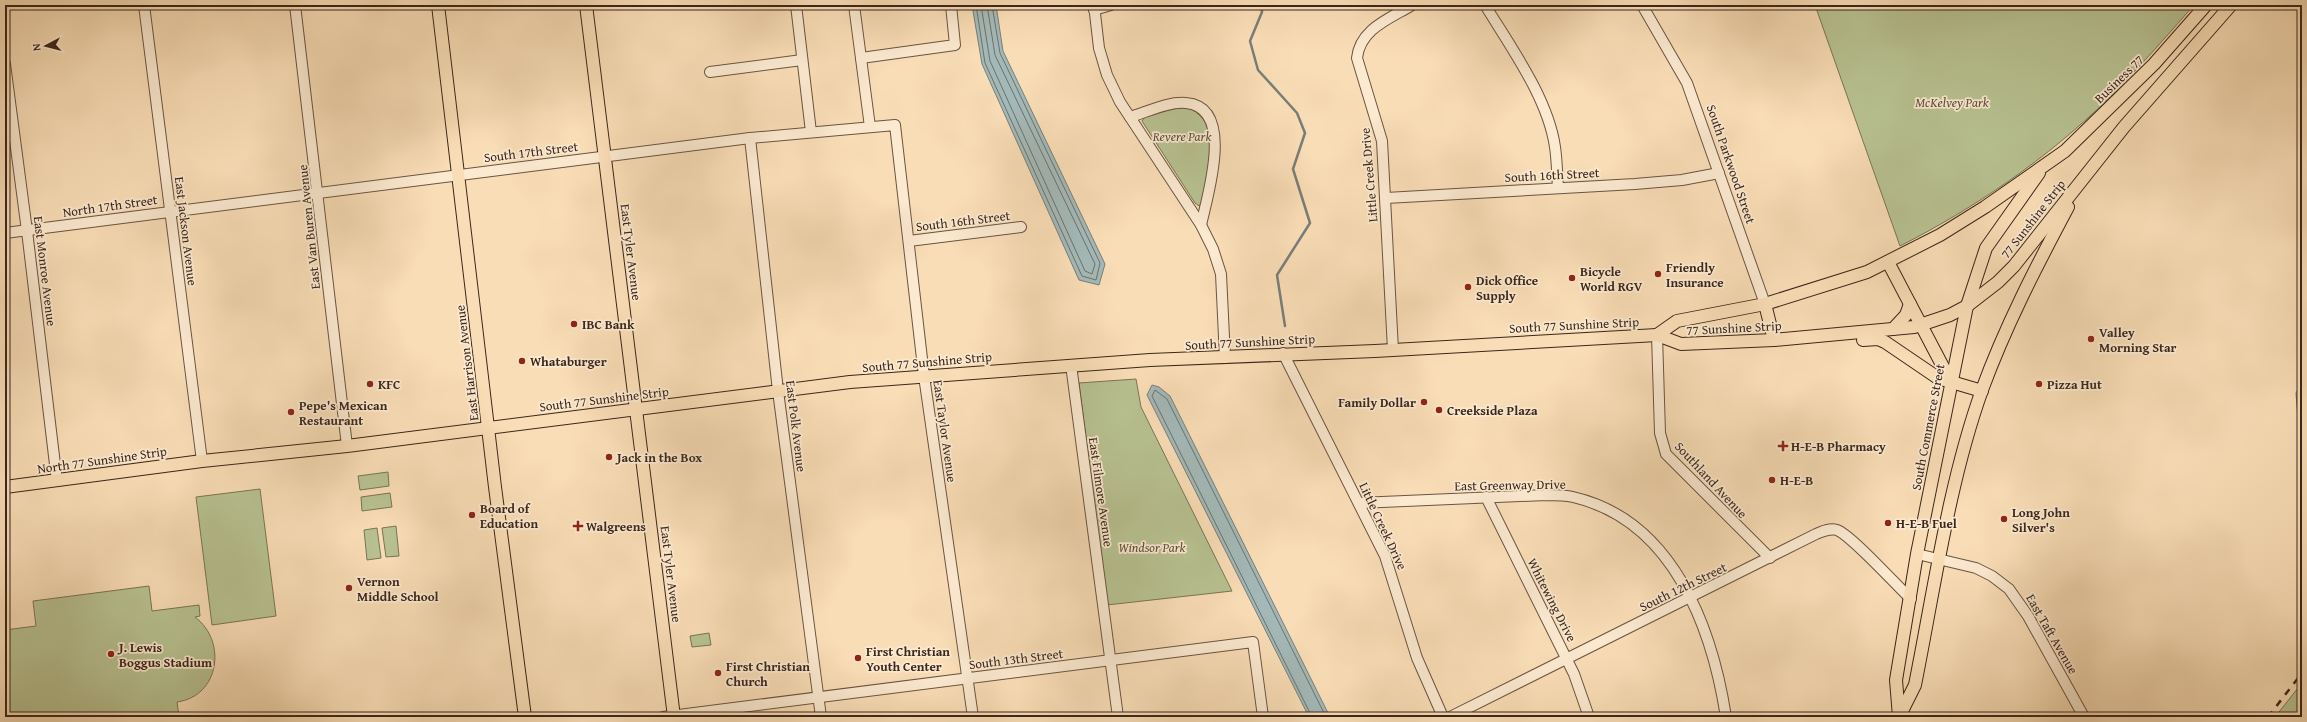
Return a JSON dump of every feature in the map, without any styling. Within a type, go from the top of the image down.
[{"type":"main road","name":"East Harrison Avenue","points":[[438,5],[524,717]]},
{"type":"main road","name":"East Tyler Avenue","points":[[586,5],[637,409],[671,717]]},
{"type":"main road","name":"Business 77","points":[[2045,165],[2065,151],[2154,64],[2206,5]]},
{"type":"main road","points":[[2084,177],[2124,126],[2231,5]]},
{"type":"main road","name":"77 Sunshine Strip","points":[[1657,335],[1677,321],[1765,304],[1867,272],[1940,235],[1979,211],[2045,165]]},
{"type":"main road","name":"South Commerce Street","points":[[1900,716],[1896,680],[1911,599],[1917,554],[1967,306],[1986,248],[2045,165]]},
{"type":"main road","name":"77 Sunshine Strip","points":[[1657,335],[1681,344],[1792,339],[1893,330],[1922,325],[1950,315],[1967,306],[1988,291],[2014,266],[2084,177]]},
{"type":"main road","name":"South Commerce Street","points":[[1900,716],[1915,686],[1940,559],[1962,460],[1982,391],[2009,324],[2084,177]]},
{"type":"main road","points":[[1888,262],[1951,382]]},
{"type":"main road","points":[[1867,272],[1885,275],[1900,287]]},
{"type":"main road","name":"South Parkwood Street","points":[[1765,304],[1774,340]]},
{"type":"main road","points":[[1893,330],[1906,315],[1910,304]]},
{"type":"main road","name":"South 77 Sunshine Strip","points":[[202,461],[348,446],[778,391],[924,376],[1071,365],[1392,350],[1657,335]]},
{"type":"main road","points":[[1792,339],[1822,341],[1878,339],[1885,342],[1938,378],[1982,391]]},
{"type":"main road","name":"North 77 Sunshine Strip","points":[[5,487],[202,461]]},
{"type":"street","name":"East Jackson Avenue","points":[[144,5],[202,461]]},
{"type":"street","name":"East Van Buren Avenue","points":[[295,5],[319,192],[348,446]]},
{"type":"street","points":[[796,5],[811,132]]},
{"type":"street","points":[[854,5],[870,127]]},
{"type":"street","points":[[861,58],[955,45],[950,5]]},
{"type":"street","points":[[1111,5],[1094,8],[1099,48],[1108,75],[1130,117],[1201,225],[1213,249],[1221,274],[1224,358]]},
{"type":"street","name":"Little Creek Drive","points":[[1392,350],[1386,198],[1382,141],[1373,107],[1359,69],[1358,47],[1371,30],[1412,5]]},
{"type":"street","points":[[1485,5],[1536,93],[1546,115],[1555,146],[1558,187]]},
{"type":"street","name":"South Parkwood Street","points":[[1642,5],[1687,83],[1765,304]]},
{"type":"street","points":[[710,72],[802,60]]},
{"type":"street","name":"East Monroe Avenue","points":[[5,64],[57,481]]},
{"type":"street","points":[[1130,117],[1185,102],[1198,106],[1210,119],[1216,150],[1201,225]]},
{"type":"street","name":"South 17th Street","points":[[170,211],[750,138],[894,125]]},
{"type":"street","name":"East Taylor Avenue","points":[[894,125],[924,376],[973,717]]},
{"type":"street","name":"East Polk Avenue","points":[[750,138],[778,391],[820,717]]},
{"type":"street","name":"South 16th Street","points":[[1386,198],[1666,182],[1720,173]]},
{"type":"street","name":"North 17th Street","points":[[5,233],[170,211]]},
{"type":"street","name":"South 16th Street","points":[[909,241],[1021,227]]},
{"type":"street","name":"Southland Avenue","points":[[1657,335],[1660,433],[1666,454],[1770,558]]},
{"type":"street","name":"Little Creek Drive","points":[[1283,354],[1359,503],[1387,562],[1417,658],[1442,717]]},
{"type":"street","name":"East Filmore Avenue","points":[[1071,365],[1105,622],[1112,660],[1118,717]]},
{"type":"street","name":"East Greenway Drive","points":[[1359,503],[1546,495],[1573,497],[1611,511],[1646,534],[1667,557],[1691,598],[1706,630],[1720,679],[1726,717]]},
{"type":"street","name":"Whitewing Drive","points":[[1486,497],[1579,684],[1589,717]]},
{"type":"street","name":"South 12th Street","points":[[1450,717],[1823,531],[1837,530],[1849,538],[1911,599]]},
{"type":"street","name":"East Taft Avenue","points":[[1917,554],[1976,568],[2009,589],[2028,616],[2084,717]]},
{"type":"street","name":"South 13th Street","points":[[671,717],[1253,642],[1263,717]]},
{"type":"green space","name":"McKelvey Park","points":[[1815,5],[2194,5],[2119,88],[2061,142],[1983,198],[1900,246]]},
{"type":"green space","name":"Revere Park","points":[[1186,107],[1198,114],[1206,124],[1210,135],[1211,148],[1208,175],[1202,201],[1199,206],[1195,203],[1142,121],[1145,117]]},
{"type":"green space","name":"Windsor Park","points":[[1136,379],[1141,407],[1232,591],[1107,605],[1079,383]]},
{"type":"green space","points":[[388,472],[389,486],[360,490],[358,476]]},
{"type":"green space","points":[[260,489],[276,616],[212,625],[196,497]]},
{"type":"green space","points":[[390,493],[392,507],[362,511],[361,497]]},
{"type":"green space","points":[[396,526],[399,556],[386,557],[382,528]]},
{"type":"green space","points":[[377,528],[381,558],[367,560],[364,530]]},
{"type":"green space","name":"J. Lewis Boggus Stadium","points":[[149,586],[152,611],[199,605],[200,616],[195,617],[205,627],[212,640],[215,653],[214,666],[210,679],[202,690],[191,698],[177,702],[179,717],[16,717],[5,711],[5,630],[36,626],[33,601]]},
{"type":"green space","points":[[709,633],[711,645],[692,647],[690,636]]},
{"type":"green space","points":[[2302,683],[2302,717],[2275,717]]},
{"type":"water","points":[[972,5],[996,5],[1003,51],[1105,264],[1099,285],[1079,280],[982,64]]},
{"type":"water","points":[[2302,382],[2302,471],[2296,393]]},
{"type":"water","points":[[1152,385],[1159,387],[1170,396],[1330,717],[1309,717],[1147,395]]},
{"type":"waterway","points":[[1261,5],[1262,12],[1250,41],[1258,70],[1297,113],[1305,133],[1293,169],[1310,223],[1277,275],[1285,326]]},
{"type":"railway","points":[[2268,717],[2302,673]]},
{"type":"place","name":"Friendly Insurance","points":[[1658,274]]},
{"type":"place","name":"Bicycle World RGV","points":[[1572,278]]},
{"type":"place","name":"Dick Office Supply","points":[[1468,287]]},
{"type":"place","name":"IBC Bank","points":[[574,324]]},
{"type":"place","name":"Valley Morning Star","points":[[2091,339]]},
{"type":"place","name":"Whataburger","points":[[522,361]]},
{"type":"place","name":"KFC","points":[[370,384]]},
{"type":"place","name":"Pizza Hut","points":[[2039,384]]},
{"type":"place","name":"Family Dollar","points":[[1424,402]]},
{"type":"place","name":"Creekside Plaza","points":[[1439,410]]},
{"type":"place","name":"Pepe's Mexican Restaurant","points":[[291,412]]},
{"type":"place","name":"H-E-B Pharmacy","points":[[1783,446]]},
{"type":"place","name":"Jack in the Box","points":[[609,457]]},
{"type":"place","name":"H-E-B","points":[[1772,480]]},
{"type":"place","name":"Board of Education","points":[[472,515]]},
{"type":"place","name":"Long John Silver's","points":[[2004,519]]},
{"type":"place","name":"H-E-B Fuel","points":[[1888,523]]},
{"type":"place","name":"Walgreens","points":[[578,526]]},
{"type":"place","name":"Vernon Middle School","points":[[349,588]]},
{"type":"place","name":"J. Lewis Boggus Stadium","points":[[111,654]]},
{"type":"place","name":"First Christian Youth Center","points":[[858,658]]},
{"type":"place","name":"First Christian Church","points":[[718,673]]}]
